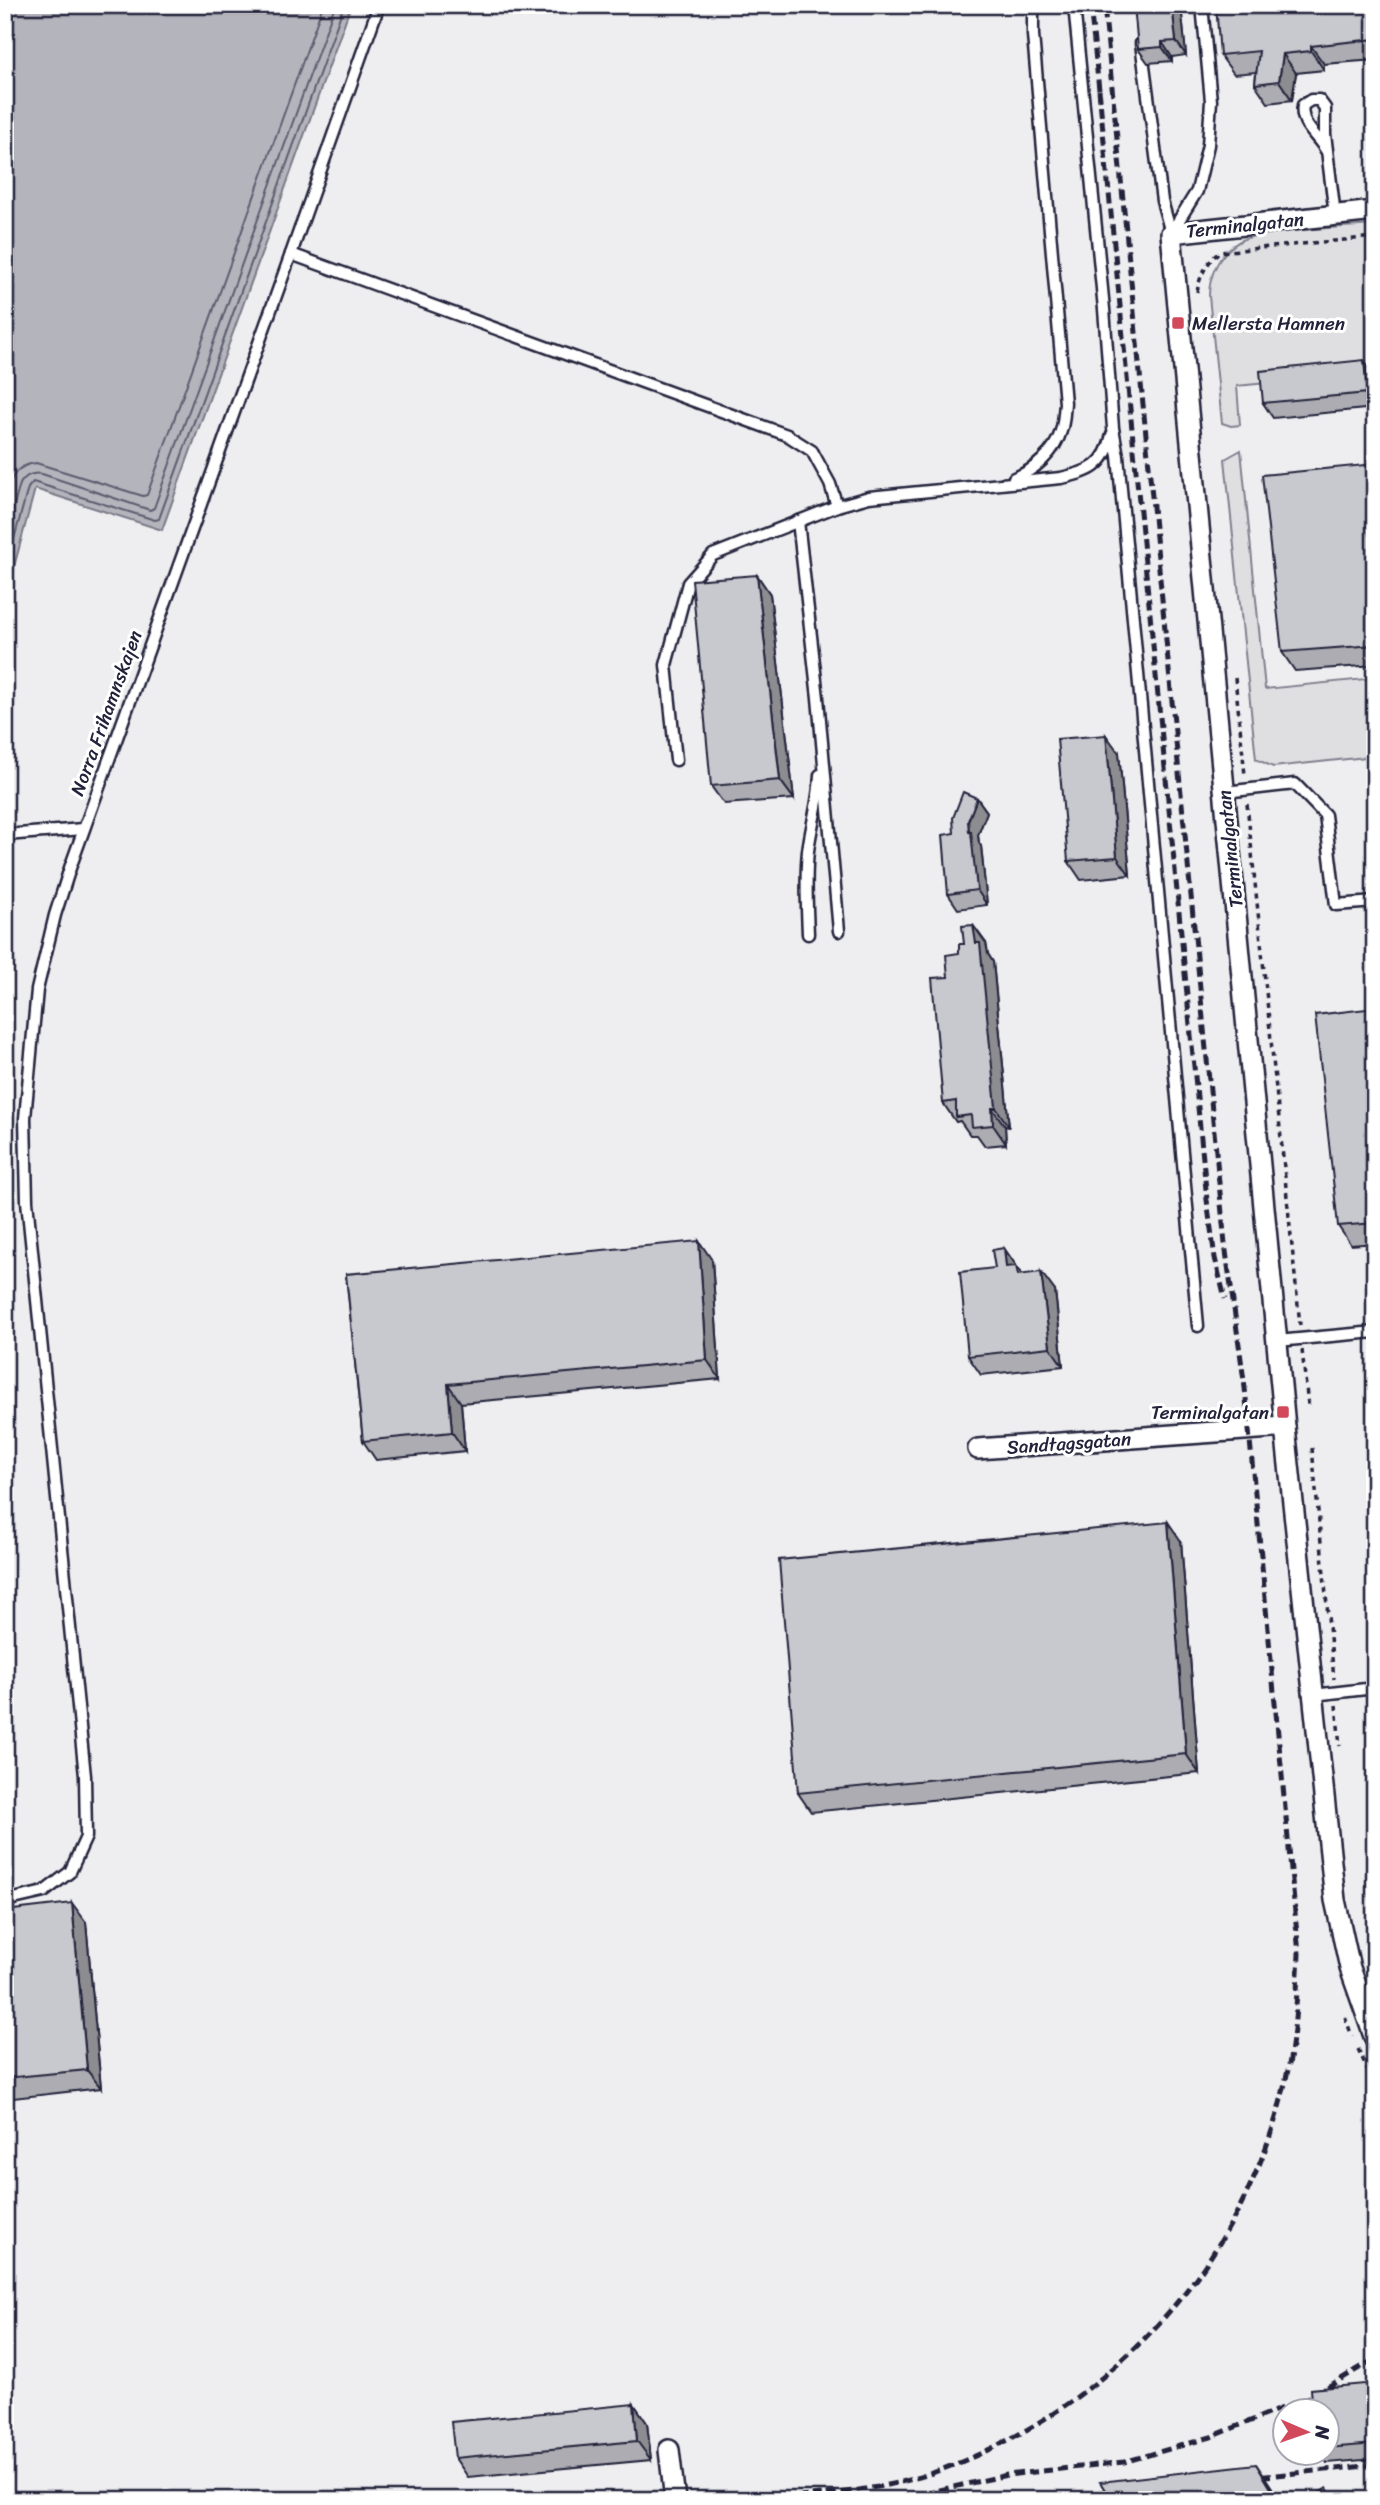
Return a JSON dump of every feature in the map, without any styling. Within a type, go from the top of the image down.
[{"type":"street","name":"Terminalgatan","points":[[1375,211],[1171,233],[1285,1427],[1335,1900],[1350,1968],[1369,2006],[1375,2039]]},
{"type":"street","name":"Sandtagsgatan","points":[[978,1450],[1285,1427]]},
{"type":"street","points":[[669,2450],[675,2500]]},
{"type":"lane","name":"Norra Frihamnskajen","points":[[5,1901],[44,1892],[70,1872],[86,1837],[85,1776],[27,1201],[25,1118],[37,990],[55,915],[83,829],[379,5]]},
{"type":"lane","points":[[1006,482],[1027,473],[1047,455],[1061,433],[1065,402],[1033,35],[1033,5]]},
{"type":"lane","points":[[1074,5],[1113,428],[1121,483],[1198,1326]]},
{"type":"lane","points":[[1171,233],[1197,191],[1208,145],[1211,101],[1202,5]]},
{"type":"lane","points":[[1140,33],[1162,201],[1171,233]]},
{"type":"lane","points":[[1326,152],[1319,138],[1304,124],[1301,114],[1303,105],[1311,100],[1319,100],[1325,108],[1326,152],[1335,215]]},
{"type":"lane","points":[[291,254],[787,435],[811,450],[830,484],[836,506]]},
{"type":"lane","points":[[676,760],[667,665],[688,583],[713,555],[836,506],[869,497],[1060,478],[1083,473],[1098,464],[1108,452],[1113,428]]},
{"type":"lane","points":[[798,522],[818,698],[839,930]]},
{"type":"lane","points":[[808,934],[808,849],[819,789],[818,698]]},
{"type":"lane","points":[[1225,792],[1295,784],[1325,814],[1336,905],[1375,902]]},
{"type":"lane","points":[[5,835],[83,829]]},
{"type":"lane","points":[[1277,1341],[1375,1332]]},
{"type":"lane","points":[[1313,1695],[1375,1688]]},
{"type":"path","points":[[1196,296],[1208,262],[1219,251],[1375,237]]},
{"type":"path","points":[[1234,666],[1308,1405]]},
{"type":"path","points":[[1312,1448],[1340,1747]]},
{"type":"shaded area","points":[[351,5],[1375,5],[1375,2500],[5,2500],[5,600],[35,488],[163,530]]},
{"type":"shaded area","points":[[1375,225],[1375,372],[1237,386],[1240,425],[1222,423],[1209,296],[1211,280],[1221,257],[1240,241],[1250,237]]},
{"type":"shaded area","points":[[1241,450],[1265,689],[1375,678],[1375,756],[1273,767],[1256,759],[1225,459]]},
{"type":"water","points":[[5,5],[351,5],[162,530],[35,489],[5,600]]},
{"type":"building","points":[[1134,5],[1172,5],[1176,41],[1162,42],[1162,47],[1138,49]]},
{"type":"building","points":[[1216,5],[1375,5],[1375,39],[1311,46],[1311,51],[1283,54],[1279,81],[1255,84],[1259,51],[1220,55]]},
{"type":"building","points":[[1364,360],[1367,393],[1263,403],[1260,371]]},
{"type":"building","points":[[1375,464],[1375,645],[1282,652],[1262,475]]},
{"type":"building","points":[[757,575],[780,780],[711,786],[692,580]]},
{"type":"building","points":[[1106,735],[1117,857],[1068,861],[1057,739]]},
{"type":"building","points":[[963,792],[977,798],[968,821],[977,890],[948,894],[943,835],[954,833],[953,818]]},
{"type":"building","points":[[973,925],[976,943],[980,943],[996,1108],[992,1108],[993,1125],[972,1127],[971,1115],[956,1117],[956,1101],[943,1103],[932,978],[948,977],[946,955],[959,953],[959,944],[964,944],[962,926]]},
{"type":"building","points":[[1375,1008],[1375,1223],[1338,1226],[1315,1015]]},
{"type":"building","points":[[699,1241],[707,1360],[448,1384],[452,1432],[363,1441],[346,1274]]},
{"type":"building","points":[[1004,1248],[1006,1267],[1016,1266],[1018,1275],[1041,1272],[1050,1347],[968,1356],[960,1272],[995,1268],[992,1250]]},
{"type":"building","points":[[1168,1522],[1186,1754],[798,1793],[779,1560]]},
{"type":"building","points":[[72,1903],[87,2070],[5,2078],[5,1911]]},
{"type":"building","points":[[1375,2383],[1375,2444],[1342,2447],[1342,2396],[1312,2396],[1311,2389]]},
{"type":"building","points":[[634,2404],[637,2441],[455,2458],[451,2422]]},
{"type":"building","points":[[1256,2464],[1278,2500],[1099,2500],[1108,2495],[1100,2482]]},
{"type":"building","points":[[1327,2488],[1334,2500],[1308,2500]]},
{"type":"railway","points":[[1090,5],[1100,99]]},
{"type":"railway","points":[[767,2500],[869,2488],[929,2474],[996,2446],[1059,2410],[1115,2366],[1166,2316],[1209,2259],[1245,2197],[1272,2130],[1292,2046],[1299,1954],[1245,1388],[1225,1244],[1104,5]]},
{"type":"railway","points":[[1099,90],[1207,1200],[1215,1258],[1225,1299]]},
{"type":"railway","points":[[895,2500],[1007,2475],[1124,2462],[1211,2437],[1312,2396],[1375,2359]]},
{"type":"railway","points":[[1246,2478],[1375,2465]]},
{"type":"railway","points":[[1018,2500],[1124,2490]]},
{"type":"place","name":"Mellersta Hamnen","points":[[1178,323]]},
{"type":"place","name":"Terminalgatan","points":[[1283,1412]]}]
